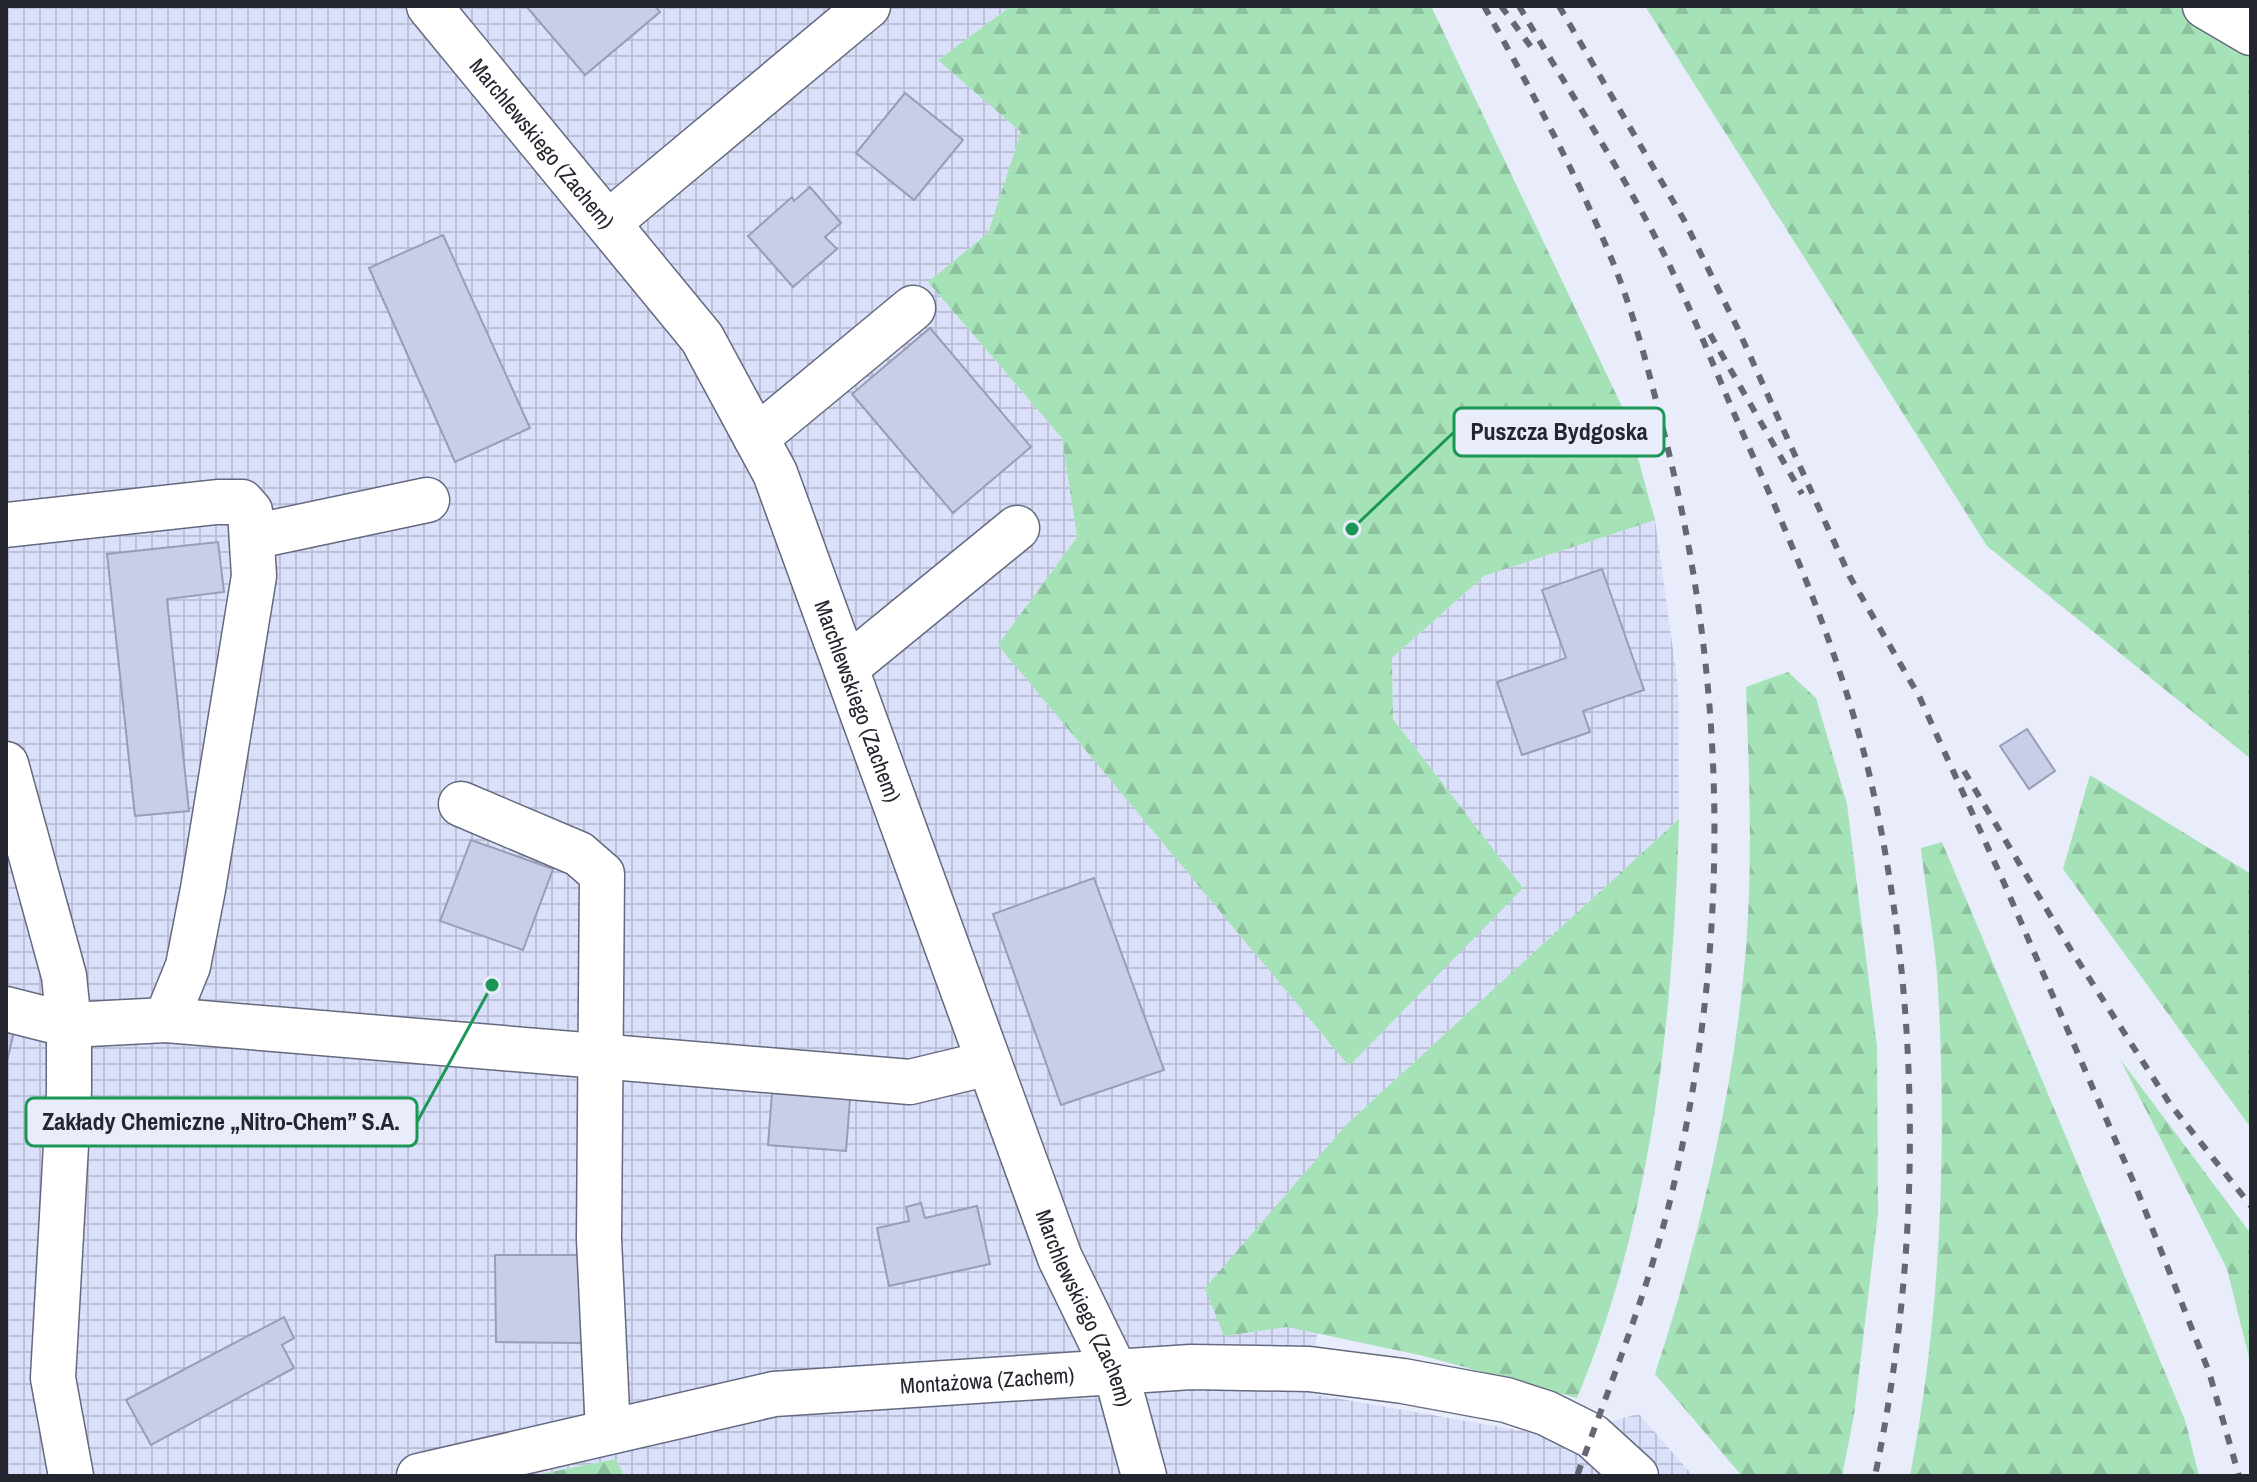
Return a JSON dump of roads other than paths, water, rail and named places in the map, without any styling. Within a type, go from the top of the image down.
[{"type":"lane","name":"Marchlewskiego (Zachem)","points":[[429,6],[702,338],[775,473],[1060,1258],[1116,1373],[1144,1476]]},
{"type":"lane","points":[[608,223],[868,6]]},
{"type":"lane","points":[[2205,6],[2251,33]]},
{"type":"lane","points":[[756,438],[913,308]]},
{"type":"lane","points":[[252,537],[427,500]]},
{"type":"lane","points":[[6,525],[217,502],[242,502],[250,511],[254,576],[203,889],[188,966],[166,1020]]},
{"type":"lane","points":[[847,667],[1017,528]]},
{"type":"lane","points":[[6,764],[64,976],[69,1025],[69,1091],[53,1378],[71,1476]]},
{"type":"lane","points":[[461,804],[579,854],[602,874],[599,1239],[608,1432]]},
{"type":"lane","points":[[6,1009],[69,1025],[166,1020],[600,1059],[910,1082],[989,1063]]},
{"type":"lane","name":"Montażowa (Zachem)","points":[[419,1476],[774,1394],[1191,1367],[1309,1369],[1403,1381],[1506,1400],[1546,1413],[1592,1436],[1636,1476]]},
{"type":"railway","points":[[1484,6],[1581,189],[1618,274],[1633,318],[1658,407],[1684,523],[1700,617],[1710,711],[1714,806],[1713,900],[1706,995],[1693,1089],[1674,1184],[1654,1258],[1577,1476]]},
{"type":"railway","points":[[1501,6],[1534,51]]},
{"type":"railway","points":[[1519,6],[1631,192],[1685,298],[1815,604],[1847,694],[1872,786],[1900,958],[1910,1131],[1908,1218],[1901,1304],[1875,1476]]},
{"type":"railway","points":[[1559,6],[1684,220],[1737,327],[1850,577],[1919,696],[2137,1190],[2209,1372],[2239,1476]]},
{"type":"railway","points":[[1710,334],[1802,494]]},
{"type":"railway","points":[[1964,771],[2071,950],[2170,1104],[2251,1206]]},
{"type":"place","name":"Puszcza Bydgoska","points":[[1352,529]]},
{"type":"place","name":"Zakłady Chemiczne „Nitro-Chem” S.A.","points":[[492,985]]}]
